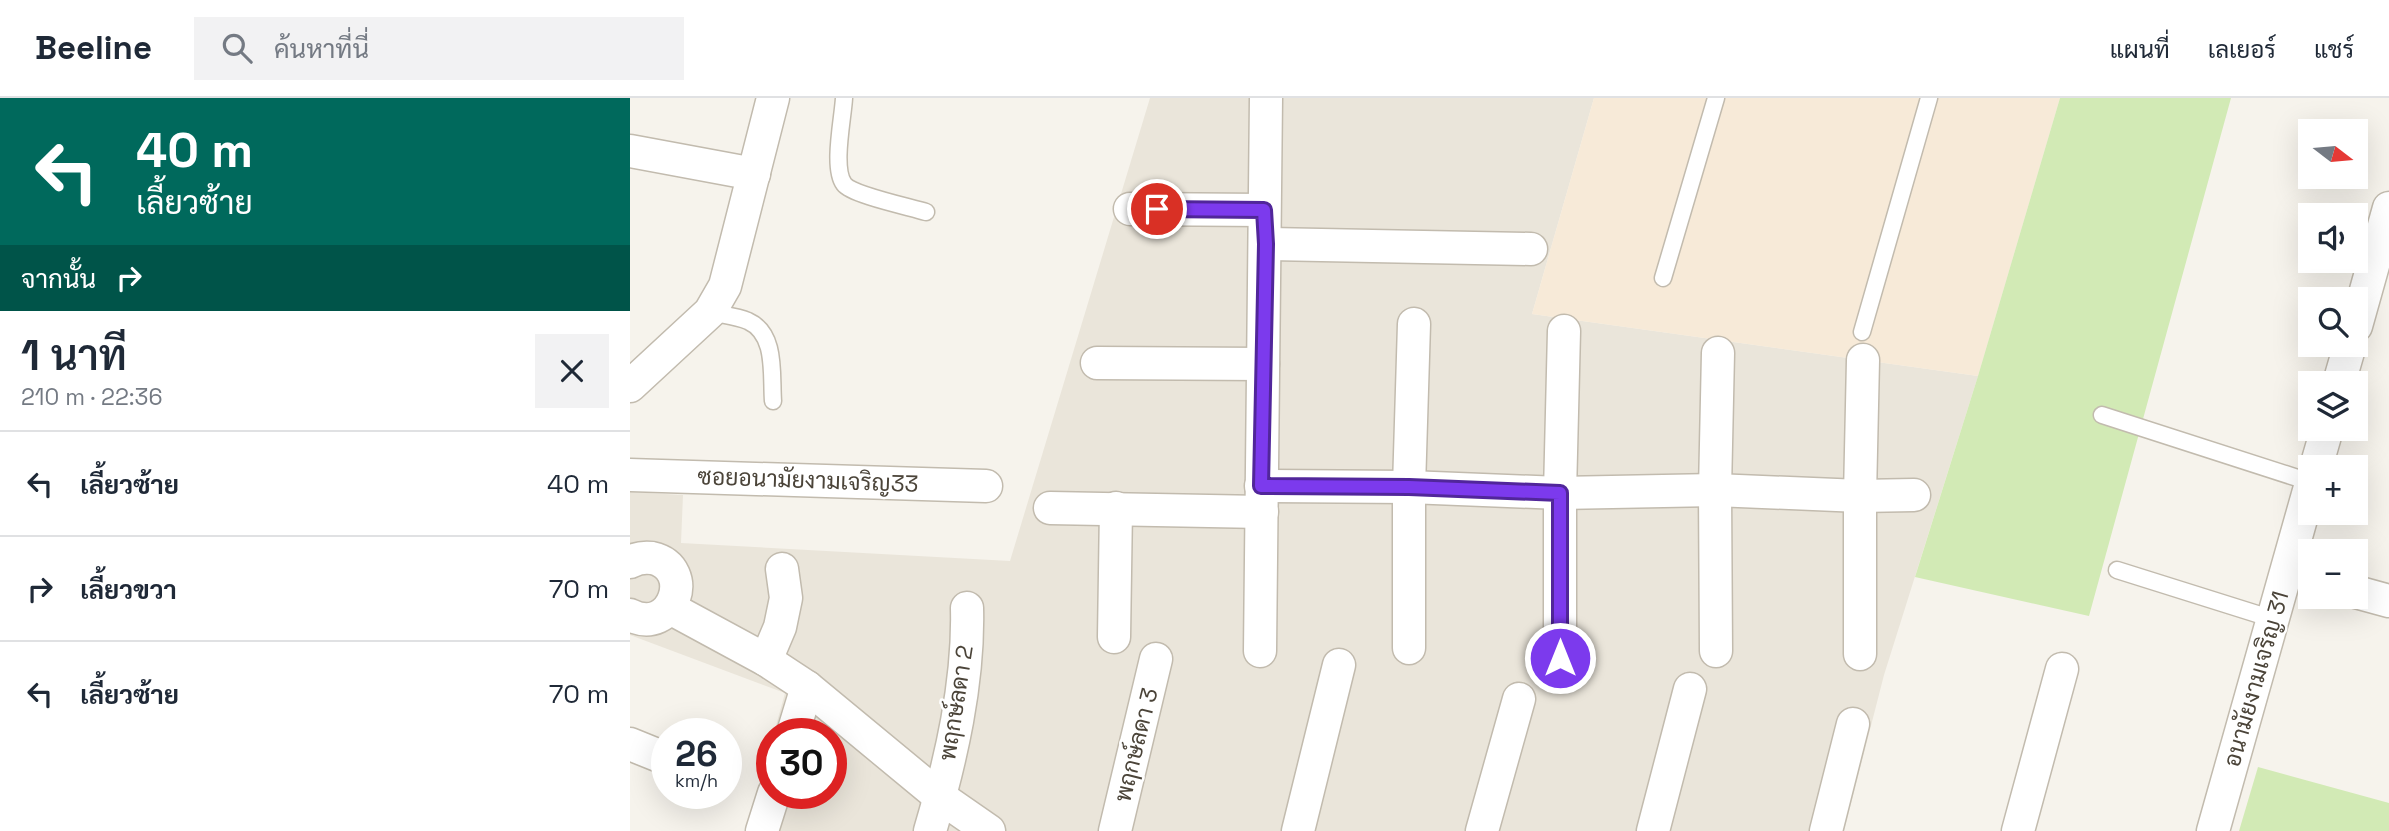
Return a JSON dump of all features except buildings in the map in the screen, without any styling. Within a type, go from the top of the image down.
[{"type":"street","points":[[630,386],[710,312],[724,286],[773,98]]},
{"type":"street","points":[[1260,651],[1266,98]]},
{"type":"street","points":[[630,151],[754,174]]},
{"type":"street","points":[[2367,287],[2389,208]]},
{"type":"street","points":[[1130,209],[1264,210]]},
{"type":"street","points":[[1266,244],[1531,249]]},
{"type":"street","points":[[1409,648],[1409,487],[1414,324]]},
{"type":"street","points":[[1560,658],[1564,331]]},
{"type":"street","points":[[1860,654],[1862,346]]},
{"type":"street","points":[[1716,651],[1718,354]]},
{"type":"street","points":[[1097,363],[1263,364]]},
{"type":"street","name":"ซอยอนามัยงามเจริญ33","points":[[630,475],[986,486]]},
{"type":"street","points":[[1050,508],[1116,508],[1409,487],[1560,493],[1715,491],[1914,495]]},
{"type":"street","points":[[1114,638],[1116,508]]},
{"type":"street","points":[[630,562],[646,557],[667,565],[676,586],[670,608],[653,619],[643,620],[630,615]]},
{"type":"street","points":[[766,660],[780,627],[786,598],[782,569]]},
{"type":"street","name":"อนามัยงามเจริญ 31","points":[[2213,831],[2273,619],[2298,575]]},
{"type":"street","points":[[2368,595],[2389,601]]},
{"type":"street","points":[[670,608],[766,660],[807,687],[940,797],[989,831]]},
{"type":"street","name":"พฤกษ์ลดา 2","points":[[930,831],[956,722],[968,641],[967,608]]},
{"type":"street","name":"พฤกษ์ลดา 3","points":[[1115,831],[1156,659]]},
{"type":"street","points":[[1298,831],[1339,665]]},
{"type":"street","points":[[2018,831],[2062,668]]},
{"type":"street","points":[[798,718],[807,687]]},
{"type":"street","points":[[1653,831],[1689,689]]},
{"type":"street","points":[[1482,831],[1519,699]]},
{"type":"street","points":[[1826,831],[1853,724]]},
{"type":"street","points":[[630,744],[651,753]]},
{"type":"street","points":[[762,831],[769,809]]},
{"type":"lane","points":[[844,98],[838,169],[845,185],[856,192],[926,212]]},
{"type":"lane","points":[[1663,278],[1716,98]]},
{"type":"lane","points":[[1862,346],[1929,98]]},
{"type":"lane","points":[[710,312],[749,321],[765,337],[770,351],[773,401]]},
{"type":"lane","points":[[2102,415],[2298,481]]},
{"type":"lane","points":[[2117,570],[2273,619]]},
{"type":"shaded area","points":[[1150,98],[1594,98],[1532,314],[1978,376],[1884,675],[1844,831],[745,831],[756,794],[756,809],[847,809],[847,718],[778,718],[785,693],[630,635],[630,492],[683,495],[681,543],[1010,561]]},
{"type":"shaded area","points":[[1594,98],[2060,98],[1978,376],[1532,314]]},
{"type":"green space","points":[[2060,98],[2231,98],[2089,616],[1915,577]]},
{"type":"green space","points":[[2258,767],[2389,803],[2389,831],[2239,831]]},
{"type":"route","points":[[1157,209],[1264,210],[1266,244],[1261,486],[1409,487],[1560,493],[1560,658]]}]
